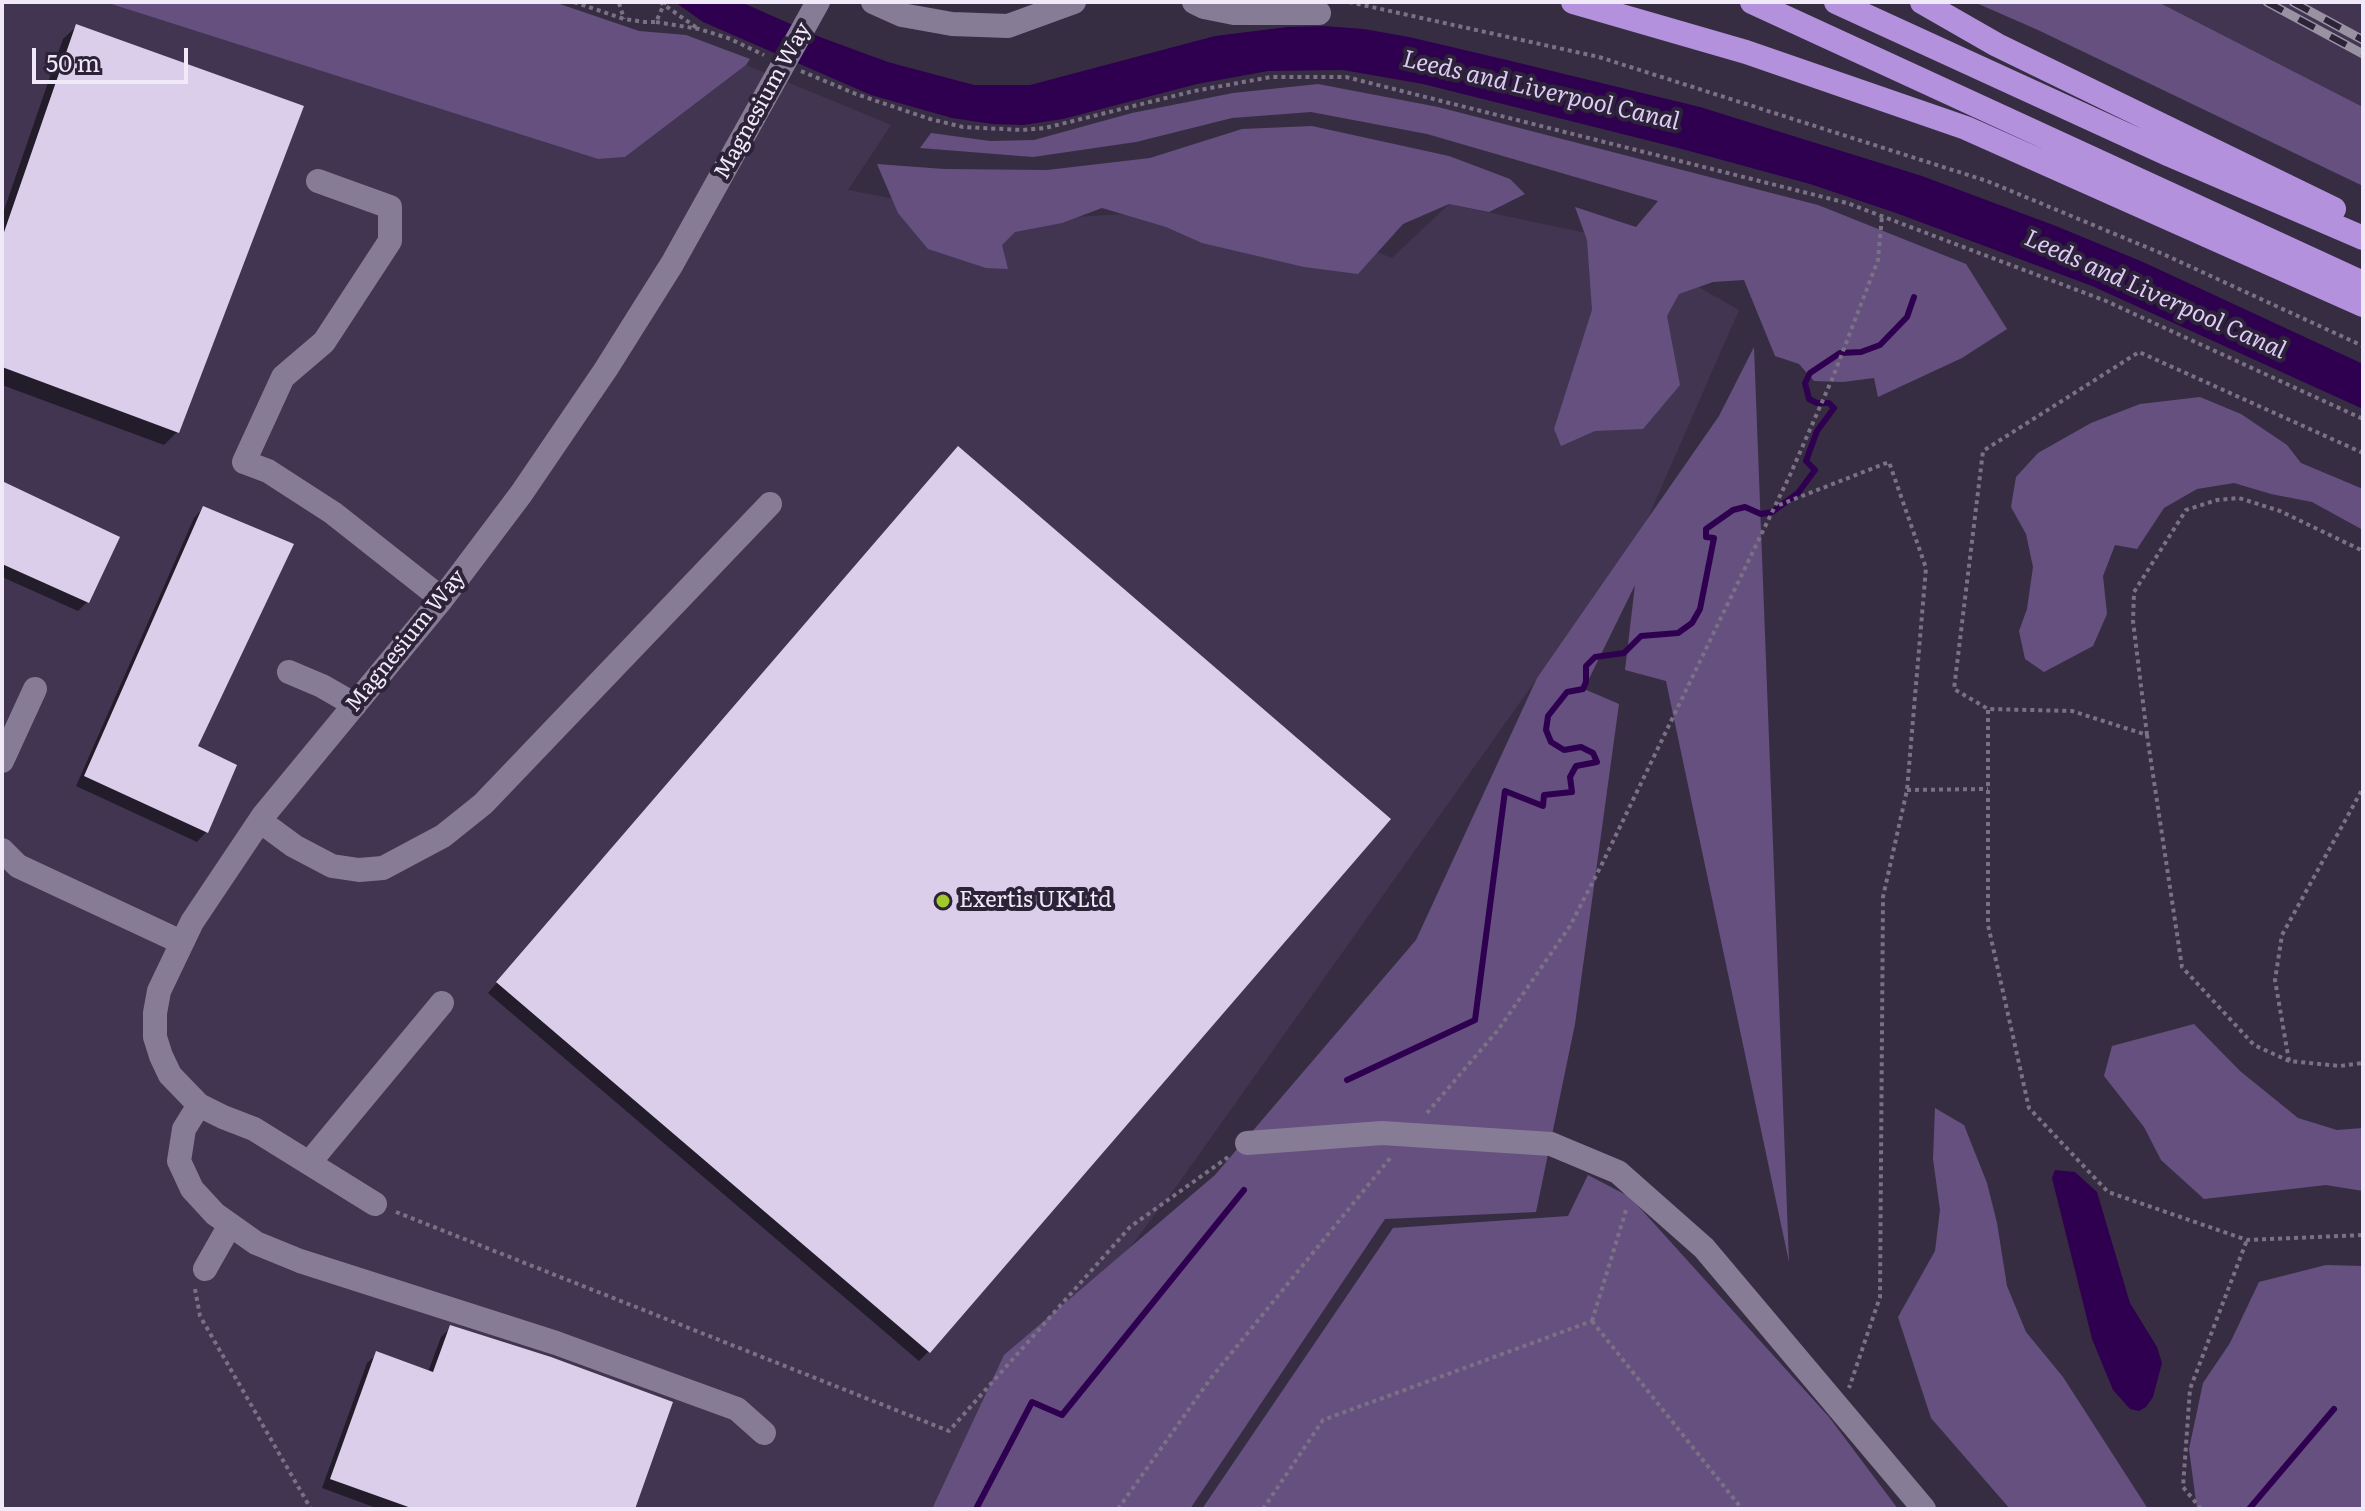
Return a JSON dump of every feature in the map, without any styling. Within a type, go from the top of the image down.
[{"type":"highway","points":[[1573,2],[1746,52],[1966,128],[2363,305]]},
{"type":"highway","points":[[1752,2],[2363,283]]},
{"type":"highway","points":[[1836,2],[2170,155],[2363,238]]},
{"type":"highway","points":[[1922,2],[2067,80],[2363,222]]},
{"type":"street","points":[[873,2],[902,15],[952,24],[1008,26],[1074,2]]},
{"type":"street","points":[[1194,2],[1234,13],[1319,13]]},
{"type":"street","name":"Magnesium Way","points":[[375,1204],[254,1129],[199,1105],[170,1075],[155,1037],[159,991],[181,942],[260,821],[442,599],[521,494],[614,356],[672,264],[813,11]]},
{"type":"street","points":[[318,181],[390,207],[390,241],[324,342],[283,377],[244,462],[268,471],[333,513],[442,599]]},
{"type":"street","points":[[260,821],[294,846],[332,866],[359,870],[383,868],[443,836],[483,804],[770,504]]},
{"type":"street","points":[[289,672],[355,705]]},
{"type":"street","points":[[2,761],[35,689]]},
{"type":"street","points":[[2,850],[18,866],[181,942]]},
{"type":"street","points":[[309,1163],[442,1003]]},
{"type":"street","points":[[199,1105],[184,1129],[179,1161],[192,1189],[230,1225],[256,1243],[300,1261],[556,1343],[737,1409],[764,1433]]},
{"type":"street","points":[[1247,1143],[1382,1133],[1551,1144],[1618,1172],[1704,1248],[1924,1509]]},
{"type":"street","points":[[205,1269],[230,1225]]},
{"type":"path","points":[[574,2],[624,19],[657,20],[728,38],[780,67],[930,119],[963,127],[1045,128],[1194,91],[1271,77],[1346,77],[1847,203],[2106,301],[2363,419]]},
{"type":"path","points":[[624,19],[618,2],[629,2]]},
{"type":"path","points":[[657,20],[662,2],[699,29]]},
{"type":"path","points":[[1349,2],[1599,57],[1987,181],[2163,254],[2363,346]]},
{"type":"path","points":[[1118,1509],[1211,1378],[1498,1030],[1570,926],[1790,475],[1833,377],[1878,260],[1882,216]]},
{"type":"path","points":[[2147,735],[2072,711],[1988,709],[1954,689],[1983,451],[2139,352],[2363,453]]},
{"type":"path","points":[[1779,505],[1889,462],[1926,568],[1907,790],[1883,897],[1880,1297],[1841,1409]]},
{"type":"path","points":[[2363,551],[2280,511],[2239,498],[2217,500],[2186,510],[2134,592],[2133,621],[2182,967],[2254,1045],[2289,1061],[2340,1066],[2363,1063]]},
{"type":"path","points":[[1988,709],[1988,925],[2029,1108],[2108,1192],[2247,1240],[2363,1235]]},
{"type":"path","points":[[2289,1061],[2275,980],[2282,935],[2363,788]]},
{"type":"path","points":[[1907,790],[1988,789]]},
{"type":"path","points":[[375,1204],[949,1431],[1130,1227],[1247,1143]]},
{"type":"path","points":[[1592,1321],[1633,1186]]},
{"type":"path","points":[[2201,1509],[2183,1487],[2190,1389],[2247,1240]]},
{"type":"path","points":[[205,1269],[194,1292],[200,1316],[311,1509]]},
{"type":"path","points":[[1263,1509],[1323,1420],[1592,1321]]},
{"type":"path","points":[[1592,1321],[1742,1509]]},
{"type":"shaded area","points":[[2,2],[105,2],[598,159],[625,157],[746,65],[891,125],[848,190],[1008,221],[1263,206],[1392,258],[1449,204],[1614,239],[1739,310],[1643,529],[1178,1184],[931,1509],[2,1509]]},
{"type":"shaded area","points":[[105,2],[554,2],[639,31],[686,35],[750,59],[625,157],[598,159]]},
{"type":"shaded area","points":[[1974,2],[2158,2],[2363,107],[2363,186],[2038,30]]},
{"type":"shaded area","points":[[2158,2],[2363,2],[2363,107]]},
{"type":"shaded area","points":[[1318,84],[1438,107],[1818,205],[1966,264],[2007,329],[1962,358],[1878,397],[1874,378],[1843,382],[1814,381],[1799,364],[1775,356],[1744,280],[1713,282],[1679,294],[1667,316],[1680,385],[1643,429],[1595,431],[1561,446],[1554,429],[1592,310],[1587,240],[1575,207],[1636,227],[1658,201],[1427,134],[1311,112],[1232,118],[1136,142],[1033,157],[920,148],[931,133],[990,141],[1034,140],[1132,113],[1233,93]]},
{"type":"shaded area","points":[[1312,126],[1449,156],[1510,179],[1525,194],[1489,212],[1449,204],[1403,224],[1358,274],[1304,267],[1202,243],[1166,227],[1102,208],[1062,223],[1015,232],[1002,245],[1008,269],[986,268],[928,249],[898,213],[877,164],[944,169],[1047,170],[1150,158],[1242,129]]},
{"type":"shaded area","points":[[1754,347],[1789,1262],[1666,681],[1625,670],[1635,585],[1584,689],[1619,704],[1575,1024],[1536,1212],[1385,1219],[1190,1509],[932,1509],[1004,1355],[1215,1175],[1416,940],[1537,678],[1719,416]]},
{"type":"shaded area","points":[[2200,397],[2241,414],[2287,445],[2301,463],[2363,489],[2363,530],[2312,502],[2234,483],[2197,489],[2164,508],[2137,549],[2115,545],[2103,576],[2107,614],[2093,646],[2044,672],[2025,659],[2019,631],[2027,609],[2033,567],[2026,534],[2011,507],[2016,477],[2038,453],[2091,423],[2140,404]]},
{"type":"shaded area","points":[[2194,1024],[2240,1071],[2298,1118],[2337,1130],[2363,1128],[2363,1191],[2326,1185],[2204,1199],[2161,1160],[2144,1127],[2104,1076],[2112,1046]]},
{"type":"shaded area","points":[[1935,1108],[1964,1125],[1987,1183],[2007,1286],[2026,1332],[2063,1377],[2148,1509],[2010,1509],[1931,1418],[1898,1317],[1935,1251],[1940,1210],[1933,1159]]},
{"type":"shaded area","points":[[1588,1175],[1630,1197],[1829,1417],[1898,1509],[1202,1509],[1393,1228],[1568,1216]]},
{"type":"shaded area","points":[[2326,1265],[2363,1266],[2363,1509],[2197,1509],[2189,1449],[2203,1383],[2230,1343],[2259,1282]]},
{"type":"water","name":"Leeds and Liverpool Canal","points":[[675,2],[741,2],[820,37],[888,62],[974,85],[1030,85],[1215,36],[1287,27],[1364,29],[1507,60],[1700,107],[1922,176],[2056,226],[2143,262],[2363,364],[2363,409],[2092,286],[1896,213],[1810,184],[1682,149],[1423,84],[1343,70],[1268,71],[1197,84],[1063,119],[1023,125],[992,124],[952,118],[871,95],[703,22]]},
{"type":"water","points":[[2055,1170],[2075,1172],[2097,1192],[2130,1303],[2157,1347],[2162,1363],[2153,1397],[2139,1411],[2130,1409],[2113,1390],[2092,1339],[2052,1178]]},
{"type":"building","points":[[76,24],[304,106],[179,433],[2,367],[2,238]]},
{"type":"building","name":"Exertis UK Ltd","points":[[958,446],[1391,819],[930,1353],[496,982]]},
{"type":"building","points":[[2,481],[120,537],[89,603],[2,564]]},
{"type":"building","points":[[203,506],[294,544],[198,746],[237,765],[208,833],[84,776]]},
{"type":"building","points":[[450,1325],[551,1357],[673,1402],[635,1509],[414,1509],[330,1479],[376,1351],[433,1372]]},
{"type":"waterway","points":[[1347,1080],[1475,1020],[1505,791],[1543,806],[1544,795],[1572,792],[1570,777],[1576,766],[1597,762],[1593,753],[1581,747],[1564,750],[1551,742],[1546,730],[1548,716],[1567,692],[1583,689],[1586,666],[1595,657],[1624,653],[1641,636],[1678,633],[1692,623],[1700,609],[1714,538],[1706,537],[1706,529],[1733,510],[1745,507],[1761,514],[1772,512],[1798,493],[1815,470],[1806,461],[1817,431],[1834,408],[1829,403],[1809,399],[1805,383],[1810,373],[1840,353],[1861,352],[1880,345],[1907,317],[1914,297]]},
{"type":"waterway","points":[[976,1509],[1032,1402],[1062,1415],[1244,1190]]},
{"type":"waterway","points":[[2249,1509],[2334,1409]]},
{"type":"railway","points":[[2267,2],[2363,54]]},
{"type":"railway","points":[[2293,2],[2363,40]]},
{"type":"place","name":"Exertis UK Ltd","points":[[943,901]]}]
